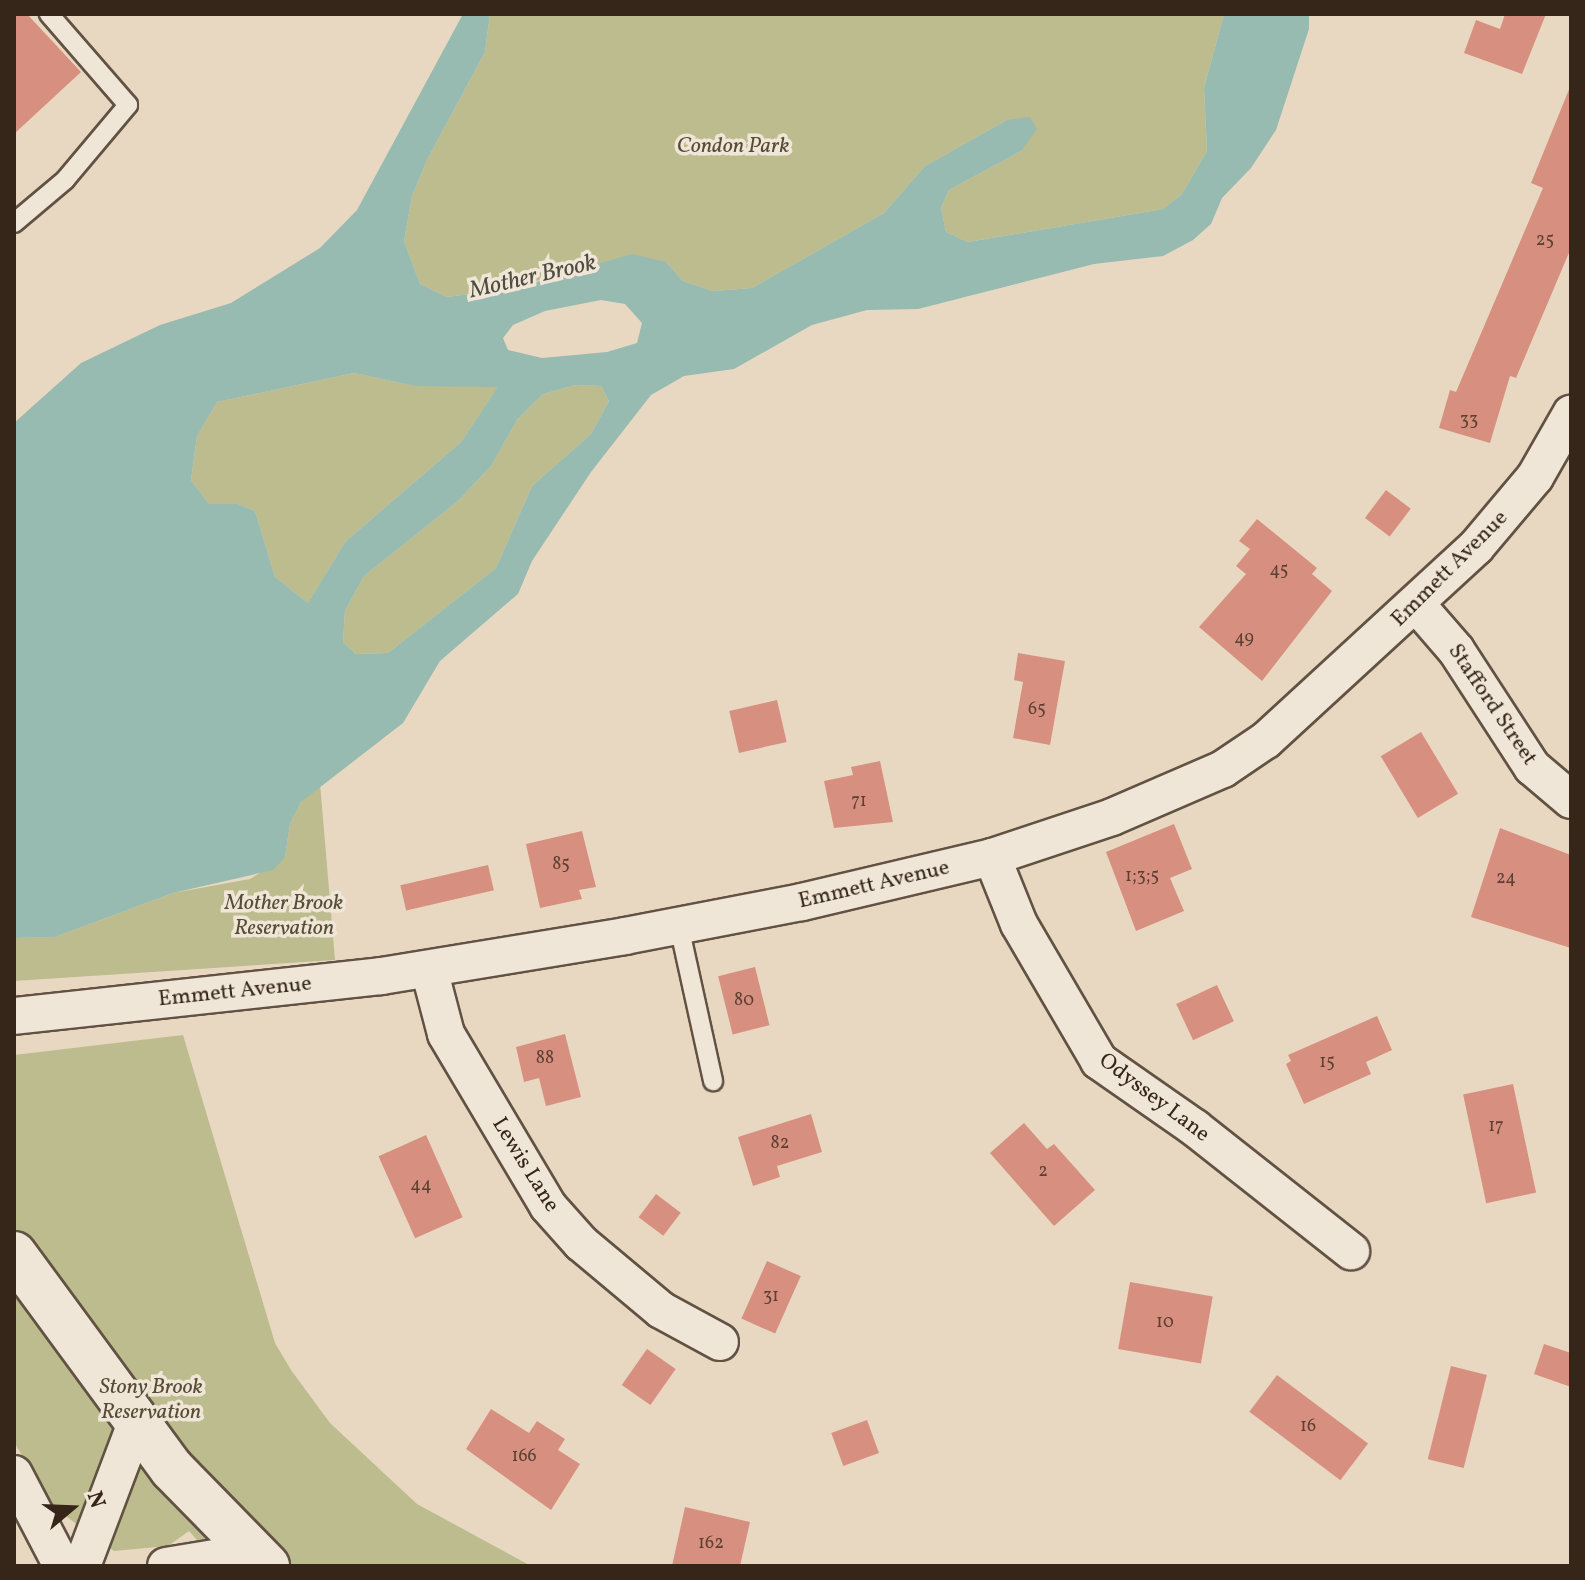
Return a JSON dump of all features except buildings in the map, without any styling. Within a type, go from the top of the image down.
[{"type":"main road","points":[[14,1254],[136,1423],[210,1513],[259,1559]]},
{"type":"street","name":"Emmett Avenue","points":[[14,1016],[429,969],[679,926],[992,857],[1087,827],[1223,769],[1266,740],[1417,605],[1518,500],[1571,414]]},
{"type":"street","name":"Stafford Street","points":[[1417,605],[1456,650],[1532,767],[1571,800]]},
{"type":"street","name":"Odyssey Lane","points":[[992,857],[1019,924],[1099,1061],[1195,1128],[1351,1251]]},
{"type":"street","name":"Lewis Lane","points":[[429,969],[446,1034],[548,1206],[581,1243],[661,1310],[720,1342]]},
{"type":"street","points":[[82,1566],[136,1423]]},
{"type":"street","points":[[14,1474],[62,1566]]},
{"type":"street","points":[[166,1566],[259,1559]]},
{"type":"lane","points":[[14,223],[65,180],[128,105],[49,14]]},
{"type":"lane","points":[[679,926],[713,1081]]},
{"type":"green space","name":"Condon Park","points":[[490,14],[1224,14],[1204,88],[1207,151],[1182,194],[1163,209],[968,242],[946,232],[941,208],[949,190],[1021,151],[1007,120],[925,166],[884,213],[752,288],[713,291],[683,281],[666,262],[577,267],[516,288],[447,297],[420,284],[404,241],[412,196],[427,160],[485,52]]},
{"type":"green space","points":[[354,373],[416,386],[499,386],[461,442],[345,542],[308,603],[275,577],[255,511],[238,504],[209,504],[191,480],[197,436],[217,402]]},
{"type":"green space","points":[[576,385],[601,386],[609,401],[591,434],[532,486],[496,568],[388,653],[356,654],[343,642],[345,611],[364,576],[458,501],[491,466],[517,420],[543,394]]},
{"type":"green space","name":"Mother Brook Reservation","points":[[320,783],[335,960],[14,981],[14,938],[55,937],[173,893],[250,879],[285,857],[290,824],[301,802]]},
{"type":"green space","name":"Stony Brook Reservation","points":[[183,1035],[275,1343],[291,1370],[330,1423],[417,1504],[531,1566],[220,1566],[189,1531],[168,1546],[114,1551],[53,1507],[14,1442],[14,1055]]},
{"type":"water","points":[[463,14],[490,14],[485,52],[427,160],[412,196],[404,241],[420,284],[447,297],[516,288],[632,254],[666,262],[683,281],[713,291],[752,288],[884,213],[925,166],[1007,120],[1030,117],[1037,129],[1021,151],[949,190],[941,208],[946,232],[968,242],[1163,209],[1182,194],[1207,151],[1204,88],[1224,14],[1309,14],[1309,29],[1276,130],[1251,168],[1222,198],[1211,224],[1193,240],[1163,256],[1094,264],[918,309],[867,310],[812,325],[734,369],[684,376],[651,395],[591,472],[532,561],[518,594],[440,661],[403,723],[301,802],[290,824],[285,857],[273,870],[173,893],[55,937],[14,938],[14,423],[81,363],[160,325],[231,303],[320,248],[357,210]],"holes":[[[601,300],[625,304],[642,323],[637,343],[607,352],[542,358],[508,350],[503,338],[513,325],[545,311]],[[354,373],[415,386],[498,387],[461,442],[345,542],[308,603],[275,577],[255,511],[238,504],[209,504],[191,480],[197,436],[217,402]],[[576,385],[601,386],[609,401],[591,434],[532,486],[496,568],[388,653],[356,654],[343,642],[345,611],[364,576],[458,501],[491,466],[517,420],[543,394]]]},
{"type":"water label","name":"Mother Brook","points":[[533,278]]}]
